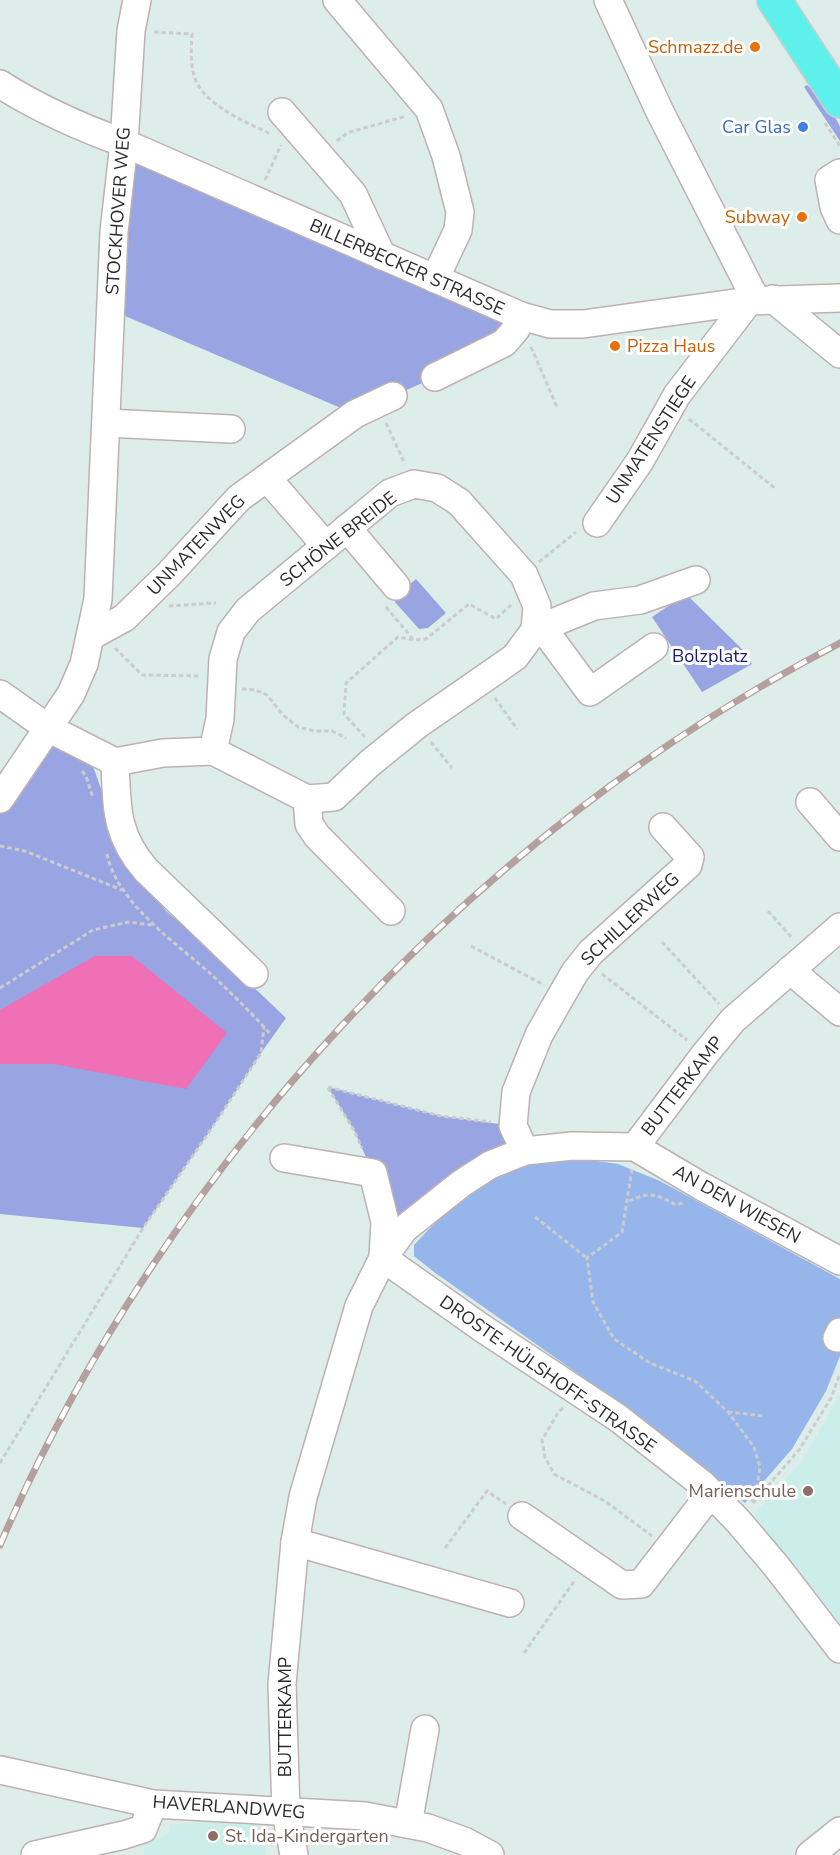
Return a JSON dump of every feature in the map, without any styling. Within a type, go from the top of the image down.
[{"type":"main road","points":[[774,0],[840,101]]},
{"type":"street","name":"STOCKHOVER WEG","points":[[0,799],[75,684],[95,634],[114,232],[124,143],[131,31],[137,0]]},
{"type":"street","points":[[336,0],[429,109],[446,156],[460,212],[458,230],[435,279]]},
{"type":"street","points":[[608,0],[660,112],[760,300],[840,354]]},
{"type":"street","name":"BILLERBECKER STRASSE","points":[[0,84],[23,99],[75,125],[124,143],[521,316],[550,324],[583,324],[760,300],[840,298]]},
{"type":"street","points":[[282,112],[353,194],[382,256]]},
{"type":"street","points":[[840,172],[829,180],[834,207],[840,220]]},
{"type":"street","name":"UNMATENSTIEGE","points":[[597,523],[640,461],[677,394],[760,300]]},
{"type":"street","points":[[435,377],[504,343],[516,329],[521,316]]},
{"type":"street","name":"UNMATENWEG","points":[[95,634],[124,618],[134,609],[238,498],[355,414],[385,400]]},
{"type":"street","points":[[106,423],[231,429]]},
{"type":"street","points":[[267,478],[326,546]]},
{"type":"street","name":"SCHÖNE BREIDE","points":[[213,751],[220,718],[223,659],[231,632],[248,610],[390,493],[414,484],[436,488],[459,502],[527,582],[537,606],[539,629]]},
{"type":"street","points":[[347,528],[396,586]]},
{"type":"street","points":[[0,694],[48,728],[115,762],[163,753],[213,751],[307,799],[334,797],[380,754],[417,724],[515,657],[539,629],[594,606],[640,600],[696,580]]},
{"type":"street","points":[[539,629],[590,692],[654,647]]},
{"type":"street","points":[[115,762],[118,811],[122,831],[132,854],[254,974]]},
{"type":"street","points":[[307,799],[309,824],[317,837],[391,910]]},
{"type":"street","points":[[810,802],[840,837]]},
{"type":"street","name":"SCHILLERWEG","points":[[513,1126],[516,1092],[525,1067],[539,1035],[575,972],[591,952],[688,865],[690,857],[663,827]]},
{"type":"street","name":"BUTTERKAMP","points":[[294,1855],[286,1812],[282,1684],[295,1542],[303,1497],[345,1347],[358,1306],[383,1258],[404,1229],[454,1189],[490,1166],[525,1151],[572,1146],[635,1147],[733,1020],[840,927]]},
{"type":"street","points":[[799,963],[840,1012]]},
{"type":"street","points":[[513,1126],[525,1151]]},
{"type":"street","name":"AN DEN WIESEN","points":[[635,1147],[701,1186],[840,1261]]},
{"type":"street","points":[[284,1158],[373,1173]]},
{"type":"street","name":"BUTTERKAMP","points":[[373,1173],[385,1222],[383,1258]]},
{"type":"street","name":"DROSTE-HÜLSHOFF-STRASSE","points":[[383,1258],[482,1328],[618,1418],[711,1493],[744,1514],[802,1599],[840,1649]]},
{"type":"street","points":[[522,1516],[622,1585],[641,1584],[711,1493]]},
{"type":"street","points":[[295,1542],[510,1603]]},
{"type":"street","points":[[408,1824],[425,1729]]},
{"type":"street","name":"HAVERLANDWEG","points":[[0,1770],[153,1803],[365,1816],[428,1828],[464,1841],[490,1855]]},
{"type":"street","points":[[35,1855],[143,1829],[153,1803]]},
{"type":"street","points":[[810,1855],[840,1831]]},
{"type":"path","points":[[131,31],[192,34],[190,57],[197,83],[216,105],[276,136],[281,145],[256,201]]},
{"type":"path","points":[[319,155],[347,134],[429,109]]},
{"type":"path","points":[[531,347],[557,407]]},
{"type":"path","points":[[385,400],[414,484]]},
{"type":"path","points":[[672,405],[776,489]]},
{"type":"path","points":[[380,754],[344,714],[346,683],[398,637],[414,640],[426,639],[469,604],[496,619],[527,582],[582,527],[597,523]]},
{"type":"path","points":[[134,609],[216,603]]},
{"type":"path","points":[[95,634],[142,675],[222,683],[262,691],[298,727],[332,732],[346,738]]},
{"type":"path","points":[[482,679],[517,729]]},
{"type":"path","points":[[417,724],[452,768]]},
{"type":"path","points":[[0,846],[25,851],[123,890]]},
{"type":"path","points":[[768,911],[799,963]]},
{"type":"path","points":[[0,988],[93,930],[128,922],[154,925],[214,977],[271,1035]]},
{"type":"path","points":[[662,942],[733,1020]]},
{"type":"path","points":[[471,946],[561,995]]},
{"type":"path","points":[[602,974],[705,1054]]},
{"type":"path","points":[[0,1463],[143,1228],[261,1053],[264,1027]]},
{"type":"path","points":[[373,1173],[354,1130],[327,1087],[441,1116],[513,1126]]},
{"type":"path","points":[[587,1258],[622,1232],[631,1177]]},
{"type":"path","points":[[628,1201],[642,1195],[656,1194],[676,1205],[693,1199],[701,1186]]},
{"type":"path","points":[[535,1217],[587,1258],[593,1302],[614,1339],[650,1363],[695,1382],[728,1412],[754,1447],[760,1467],[758,1488],[744,1514]]},
{"type":"path","points":[[744,1514],[799,1450],[831,1398],[840,1374]]},
{"type":"path","points":[[572,1387],[570,1404],[559,1411],[542,1440],[545,1457],[554,1474],[605,1501],[668,1548]]},
{"type":"path","points":[[728,1412],[765,1416]]},
{"type":"path","points":[[445,1548],[487,1491]]},
{"type":"path","points":[[524,1653],[588,1561]]},
{"type":"shaded area","points":[[95,956],[132,956],[227,1033],[186,1089],[54,1064],[0,1064],[0,1010]]},
{"type":"shaded area","points":[[574,1158],[618,1164],[660,1181],[840,1279],[840,1356],[826,1391],[792,1449],[745,1503],[628,1409],[414,1256],[414,1245],[426,1232],[453,1207],[483,1186],[515,1169],[548,1161]]},
{"type":"shaded area","name":"Marienschule","points":[[840,1394],[840,1624],[748,1521],[802,1461]]},
{"type":"shaded area","name":"St. Ida-Kindergarten","points":[[260,1821],[264,1827],[266,1855],[144,1855],[144,1843],[168,1834],[169,1824]]},
{"type":"green space","points":[[807,85],[838,122],[840,141],[804,87]]},
{"type":"green space","points":[[124,143],[521,316],[435,377],[355,414],[111,310]]},
{"type":"green space","points":[[416,579],[446,613],[428,628],[419,629],[395,602],[396,596]]},
{"type":"green space","name":"Bolzplatz","points":[[686,594],[745,652],[752,664],[702,692],[652,617]]},
{"type":"green space","points":[[48,728],[73,746],[94,769],[126,859],[166,911],[223,958],[286,1018],[143,1228],[0,1214],[0,799]]},
{"type":"green space","points":[[328,1087],[441,1116],[513,1126],[525,1151],[404,1229],[373,1173],[354,1130]]},
{"type":"railway","points":[[0,1545],[68,1406],[148,1272],[241,1144],[344,1024],[457,912],[578,810],[706,720],[840,643]]},
{"type":"place","name":"Schmazz.de","points":[[755,47]]},
{"type":"place","name":"Car Glas","points":[[803,127]]},
{"type":"place","name":"Subway","points":[[802,217]]},
{"type":"place","name":"Pizza Haus","points":[[615,346]]},
{"type":"place","name":"Marienschule","points":[[808,1491]]},
{"type":"place","name":"St. Ida-Kindergarten","points":[[213,1836]]}]
